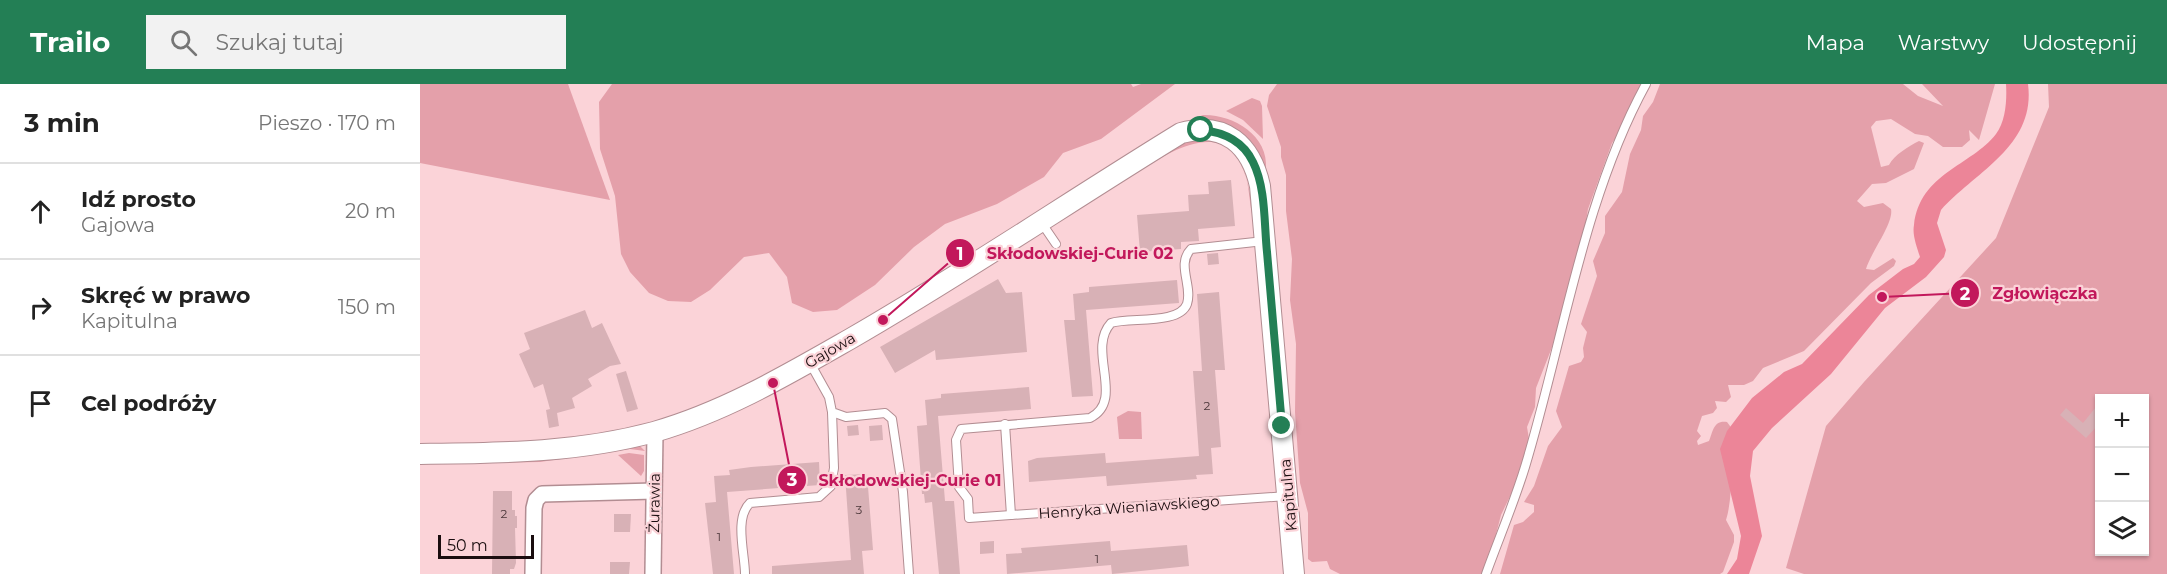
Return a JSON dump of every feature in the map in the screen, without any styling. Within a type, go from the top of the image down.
[{"type":"street","name":"Gajowa","points":[[420,454],[556,451],[604,444],[655,432],[729,404],[810,362],[917,300],[1181,134],[1213,131],[1232,138]]},
{"type":"street","name":"Kapitulna","points":[[1232,138],[1248,153],[1257,173],[1266,241],[1294,574]]},
{"type":"street","name":"Żurawia","points":[[652,574],[655,432]]},
{"type":"street","points":[[533,574],[534,508],[536,500],[542,494],[654,491]]},
{"type":"lane","points":[[1486,574],[1525,467],[1547,381],[1613,155],[1646,84]]},
{"type":"lane","points":[[1040,221],[1056,244]]},
{"type":"lane","points":[[1011,515],[1005,424],[1090,418],[1100,413],[1106,400],[1102,339],[1112,323],[1172,317],[1183,311],[1188,298],[1185,257],[1191,249],[1266,241]]},
{"type":"lane","points":[[746,574],[742,525],[746,507],[750,503],[819,497],[831,486],[834,468],[832,412],[829,398],[810,362]]},
{"type":"lane","points":[[832,412],[846,417],[885,413],[892,419],[903,492],[909,574]]},
{"type":"lane","name":"Henryka Wieniawskiego","points":[[1005,424],[966,427],[958,434],[958,487],[968,499],[969,518],[1288,496]]},
{"type":"shaded area","points":[[420,84],[568,84],[610,200],[420,163]]},
{"type":"shaded area","points":[[612,84],[1131,84],[1133,87],[1141,84],[1175,84],[1101,139],[1063,153],[1044,177],[997,204],[945,224],[914,247],[875,285],[837,310],[813,312],[792,303],[787,277],[769,253],[744,257],[710,290],[691,302],[668,301],[649,293],[630,272],[621,254],[615,196],[600,149],[599,102]]},
{"type":"shaded area","points":[[1277,84],[1641,84],[1619,133],[1612,143],[1588,209],[1584,234],[1568,286],[1558,332],[1536,388],[1535,407],[1527,427],[1529,439],[1514,488],[1501,515],[1492,550],[1481,574],[1340,574],[1330,569],[1327,561],[1312,562],[1308,559],[1308,513],[1300,483],[1295,412],[1296,344],[1290,300],[1292,259],[1286,211],[1286,175],[1281,147],[1267,106],[1269,95]]},
{"type":"shaded area","points":[[1660,84],[1903,84],[1918,96],[1943,106],[1922,84],[1995,84],[1979,140],[1969,130],[1970,140],[1962,147],[1943,147],[1928,136],[1915,134],[1891,119],[1876,121],[1871,127],[1881,167],[1889,165],[1906,148],[1919,141],[1924,143],[1914,169],[1886,183],[1872,184],[1857,201],[1864,207],[1883,203],[1891,209],[1886,230],[1866,269],[1874,270],[1893,258],[1896,261],[1894,266],[1871,283],[1804,351],[1763,368],[1753,381],[1744,385],[1728,385],[1731,397],[1726,402],[1715,401],[1717,408],[1713,413],[1702,416],[1697,431],[1701,436],[1697,441],[1698,445],[1709,441],[1714,427],[1719,423],[1727,422],[1733,430],[1731,488],[1726,520],[1734,535],[1734,542],[1723,572],[1720,574],[1500,574],[1514,525],[1523,522],[1534,512],[1534,505],[1524,502],[1534,486],[1548,446],[1562,427],[1556,411],[1569,366],[1581,362],[1584,357],[1583,348],[1587,332],[1581,324],[1597,276],[1593,261],[1605,233],[1605,216],[1622,192],[1630,154],[1641,130],[1643,116],[1653,102]]},
{"type":"shaded area","points":[[2006,84],[2028,84],[2028,106],[2023,124],[2001,156],[1941,210],[1937,223],[1946,250],[1944,257],[1926,277],[1885,308],[1831,374],[1772,428],[1753,451],[1750,476],[1762,536],[1749,574],[1727,574],[1737,559],[1741,536],[1720,449],[1727,431],[1752,398],[1784,372],[1802,364],[1869,295],[1903,269],[1914,264],[1920,257],[1914,233],[1918,207],[1936,182],[1986,145],[1996,134],[2004,116]]},
{"type":"shaded area","points":[[2048,84],[2167,84],[2167,574],[1804,574],[1786,568],[1826,426],[1996,238],[2049,107]]},
{"type":"shaded area","points":[[1252,98],[1260,101],[1262,106],[1263,139],[1243,120],[1226,111]]},
{"type":"shaded area","points":[[1203,115],[1226,118],[1246,129],[1262,146],[1266,169],[1252,145],[1232,128],[1208,120],[1195,120],[1181,124]]},
{"type":"shaded area","points":[[1200,139],[1215,141],[1226,146],[1232,151],[1222,145],[1208,142],[1194,144],[1164,156],[1137,171],[1136,169],[1185,143]]},
{"type":"shaded area","points":[[1246,176],[1249,189],[1254,215],[1252,214]]},
{"type":"shaded area","points":[[1128,411],[1141,412],[1142,439],[1119,439],[1117,417]]},
{"type":"shaded area","points":[[639,445],[645,451],[630,449],[540,462],[420,464],[420,461]]},
{"type":"shaded area","points":[[629,453],[644,455],[644,471],[641,476],[618,455]]},
{"type":"building","points":[[1231,180],[1235,226],[1198,229],[1199,241],[1181,242],[1181,249],[1140,252],[1137,215],[1189,211],[1188,195],[1209,194],[1208,182]]},
{"type":"building","points":[[1218,253],[1219,264],[1208,265],[1207,254]]},
{"type":"building","points":[[998,279],[1006,293],[1022,292],[1027,352],[936,360],[935,350],[895,373],[880,347]]},
{"type":"building","points":[[1177,280],[1179,303],[1086,310],[1093,396],[1072,397],[1064,320],[1075,320],[1073,294],[1089,292],[1089,287]]},
{"type":"building","points":[[1219,292],[1225,370],[1215,370],[1221,447],[1211,448],[1213,474],[1196,475],[1197,479],[1107,486],[1106,476],[1029,482],[1028,461],[1037,458],[1105,453],[1106,463],[1199,456],[1193,371],[1202,371],[1197,294]]},
{"type":"building","points":[[585,310],[592,328],[602,323],[621,364],[610,366],[588,379],[592,386],[572,398],[575,408],[557,413],[559,426],[549,428],[546,410],[550,409],[543,384],[534,388],[519,354],[530,349],[524,333]]},
{"type":"building","points":[[626,371],[638,409],[627,412],[616,374]]},
{"type":"building","points":[[1029,387],[1031,409],[938,416],[945,501],[954,501],[960,574],[939,574],[932,502],[925,503],[924,494],[922,494],[917,426],[927,425],[925,400],[941,398],[941,394]]},
{"type":"building","points":[[2066,408],[2083,423],[2095,408],[2095,428],[2086,438],[2060,415]]},
{"type":"building","points":[[858,425],[859,435],[848,436],[847,426]]},
{"type":"building","points":[[882,425],[883,440],[870,441],[869,426]]},
{"type":"building","points":[[819,462],[820,485],[727,492],[734,574],[713,574],[705,503],[716,502],[714,476],[730,475],[729,470],[751,467]]},
{"type":"building","points":[[867,474],[873,550],[862,551],[864,574],[772,574],[772,566],[851,560],[845,475]]},
{"type":"building","points":[[493,491],[512,491],[512,510],[515,510],[515,516],[517,516],[517,528],[515,528],[516,563],[514,569],[510,569],[510,574],[492,574]]},
{"type":"building","points":[[614,514],[631,514],[630,532],[614,532]]},
{"type":"building","points":[[994,541],[994,553],[980,554],[980,542]]},
{"type":"building","points":[[1110,541],[1111,551],[1187,545],[1189,566],[1112,574],[1111,565],[1007,574],[1006,554],[1022,553],[1021,548]]},
{"type":"building","points":[[610,562],[630,562],[629,574],[610,574]]},
{"type":"place","name":"Zgłowiączka","points":[[1882,297]]},
{"type":"place","name":"Skłodowskiej-Curie 02","points":[[883,320]]},
{"type":"place","name":"Skłodowskiej-Curie 01","points":[[773,383]]},
{"type":"route","points":[[1201,130],[1213,131],[1232,138],[1241,145],[1253,161],[1257,173],[1264,219],[1282,426]]}]
